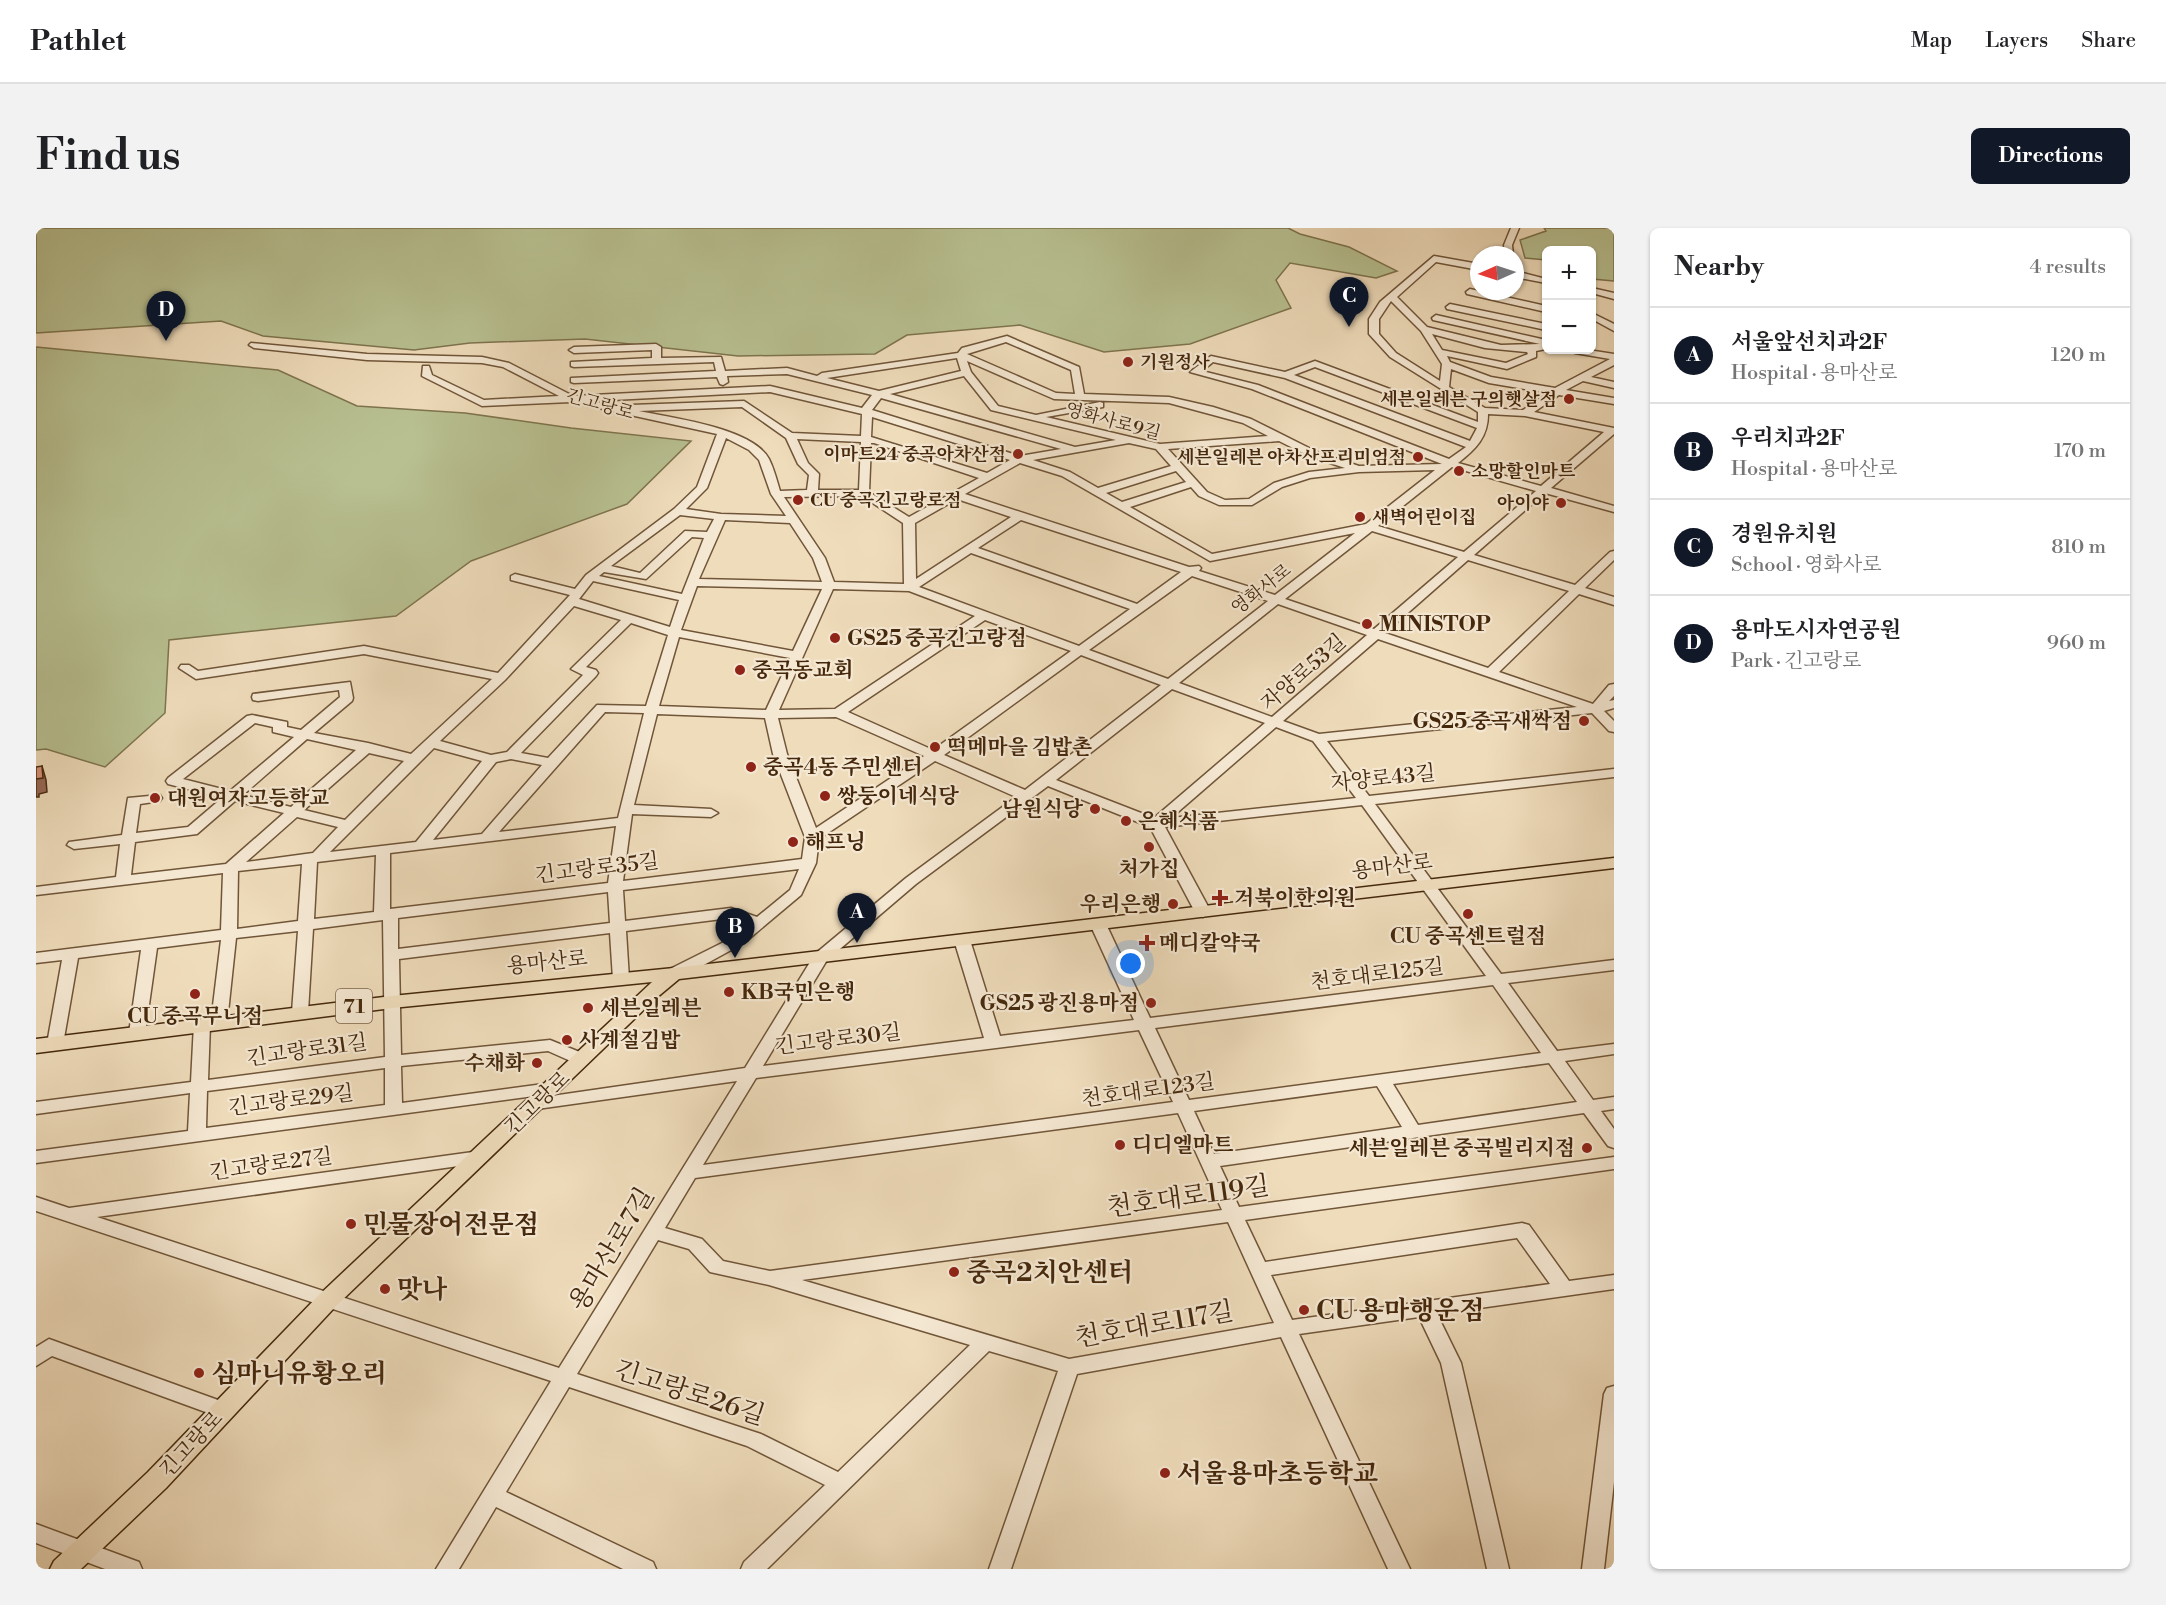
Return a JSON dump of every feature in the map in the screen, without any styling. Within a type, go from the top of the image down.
[{"type":"main road","name":"용마산로","points":[[45,1045],[300,1012],[674,974],[1429,886],[1614,862]]},
{"type":"main road","name":"긴고랑로","points":[[63,1569],[157,1480],[327,1301],[648,995],[674,974]]},
{"type":"street","points":[[1508,246],[1515,228]]},
{"type":"street","points":[[1470,265],[1434,259],[1383,304],[1374,319],[1374,334],[1393,355],[1483,411],[1524,413],[1613,431]]},
{"type":"street","points":[[1524,276],[1542,280]]},
{"type":"street","points":[[1424,329],[1470,292]]},
{"type":"street","points":[[1596,292],[1614,296]]},
{"type":"street","points":[[1524,294],[1542,298]]},
{"type":"street","points":[[1392,297],[1424,329],[1447,364],[1489,380],[1614,401]]},
{"type":"street","points":[[1506,300],[1542,308]]},
{"type":"street","points":[[1450,307],[1542,326]]},
{"type":"street","points":[[1436,318],[1542,343]]},
{"type":"street","points":[[1596,319],[1614,328]]},
{"type":"street","points":[[1424,329],[1504,348],[1531,350],[1542,346]]},
{"type":"street","points":[[961,355],[965,350],[1007,339],[1076,369],[1080,398]]},
{"type":"street","name":"긴고랑로","points":[[254,345],[367,357],[482,360],[513,368],[572,399],[623,412],[723,432],[753,448],[764,459],[776,494],[819,558],[829,586]]},
{"type":"street","points":[[572,399],[574,346],[656,347],[657,361]]},
{"type":"street","points":[[1439,352],[1507,366],[1533,355],[1531,350]]},
{"type":"street","points":[[1596,354],[1612,357]]},
{"type":"street","points":[[814,378],[961,355],[1054,396],[1170,400],[1209,409],[1247,421],[1313,454],[1359,469]]},
{"type":"street","name":"영화사로9길","points":[[961,355],[966,373],[995,408],[1160,447],[1203,494],[1223,503],[1252,501],[1278,485],[1309,475],[1359,469],[1449,465]]},
{"type":"street","points":[[1524,413],[1559,390],[1603,367],[1612,357]]},
{"type":"street","points":[[574,364],[718,359],[726,391]]},
{"type":"street","points":[[1473,446],[1341,409],[1195,372],[1210,359],[1217,359],[1285,375],[1341,409],[1449,465],[1614,509]]},
{"type":"street","points":[[1255,387],[1315,364],[1483,427]]},
{"type":"street","points":[[1444,387],[1447,364]]},
{"type":"street","points":[[1603,367],[1614,369]]},
{"type":"street","points":[[426,369],[427,376],[482,403],[770,389],[867,412],[1066,474],[1210,558]]},
{"type":"street","points":[[574,380],[787,370],[1075,450]]},
{"type":"street","points":[[864,494],[864,439],[867,407],[879,394],[966,373]]},
{"type":"street","points":[[1581,378],[1614,385]]},
{"type":"street","points":[[1341,409],[1385,390]]},
{"type":"street","name":"영화사로9길","points":[[1032,417],[1130,400]]},
{"type":"street","points":[[623,412],[634,407],[744,404],[790,436],[803,464],[814,474],[812,492]]},
{"type":"street","name":"영화사로","points":[[820,957],[911,881],[1024,795],[1046,781],[1473,446],[1483,427],[1483,411]]},
{"type":"street","name":"자양로53길","points":[[1156,824],[1613,431]]},
{"type":"street","points":[[300,1012],[314,856],[501,677],[590,577],[678,511],[702,489],[723,432]]},
{"type":"street","points":[[790,436],[875,440],[988,477]]},
{"type":"street","points":[[1160,447],[1278,438]]},
{"type":"street","points":[[909,522],[1018,460],[1131,440]]},
{"type":"street","points":[[1096,492],[1178,467]]},
{"type":"street","points":[[1121,506],[1193,483]]},
{"type":"street","points":[[776,494],[812,492],[864,494],[909,522]]},
{"type":"street","points":[[956,495],[1277,600],[1596,709],[1614,728]]},
{"type":"street","points":[[678,511],[721,517],[793,520]]},
{"type":"street","points":[[910,588],[1020,516]]},
{"type":"street","points":[[621,979],[615,887],[626,815],[651,710],[685,598],[721,517]]},
{"type":"street","points":[[909,522],[910,588]]},
{"type":"street","points":[[812,837],[935,756],[1210,558],[1370,527],[1614,601]]},
{"type":"street","points":[[603,568],[642,577],[689,533],[711,536]]},
{"type":"street","points":[[969,549],[1140,609]]},
{"type":"street","points":[[1490,673],[1614,554]]},
{"type":"street","points":[[590,577],[685,598]]},
{"type":"street","points":[[515,578],[675,633],[796,655]]},
{"type":"street","points":[[691,582],[910,588],[1318,738],[1596,709],[1614,704]]},
{"type":"street","points":[[771,714],[829,586]]},
{"type":"street","points":[[838,713],[984,615]]},
{"type":"street","points":[[511,755],[592,673],[577,669],[630,618]]},
{"type":"street","points":[[185,668],[196,675],[364,650],[501,677]]},
{"type":"street","points":[[74,845],[192,831],[347,698],[345,685],[258,697]]},
{"type":"street","points":[[1596,709],[1614,688]]},
{"type":"street","points":[[488,837],[602,708],[771,714],[838,713],[1024,795]]},
{"type":"street","name":"긴고랑로","points":[[674,974],[739,940],[760,923],[796,892],[808,863],[812,837],[780,754],[771,714]]},
{"type":"street","points":[[346,825],[173,782],[252,719],[282,725],[278,729],[368,747],[414,759]]},
{"type":"street","points":[[1318,738],[1498,980],[1614,1142]]},
{"type":"street","points":[[431,743],[491,759],[511,755],[551,763]]},
{"type":"street","points":[[197,1135],[199,1087],[228,934],[231,867],[368,747]]},
{"type":"street","points":[[422,844],[491,759]]},
{"type":"street","name":"자양로43길","points":[[1156,824],[1614,773]]},
{"type":"street","points":[[1046,781],[1156,824],[1203,912]]},
{"type":"street","points":[[123,881],[134,801],[155,798]]},
{"type":"street","points":[[36,891],[488,837],[626,815],[711,813]]},
{"type":"street","points":[[382,849],[391,955],[394,1110]]},
{"type":"street","name":"긴고랑로35길","points":[[36,958],[808,863]]},
{"type":"street","points":[[391,955],[618,929],[730,913],[760,923]]},
{"type":"street","points":[[1098,924],[1399,1569]]},
{"type":"street","points":[[962,940],[994,1043]]},
{"type":"street","points":[[137,1033],[150,944]]},
{"type":"street","name":"용마산로","points":[[45,1045],[70,954]]},
{"type":"street","name":"용마산로7길","points":[[447,1569],[820,957]]},
{"type":"street","name":"천호대로125길","points":[[1144,1024],[1614,965]]},
{"type":"street","name":"긴고랑로30길","points":[[544,1096],[1144,1024]]},
{"type":"street","name":"긴고랑로31길","points":[[36,1108],[393,1061],[550,1045],[581,1059]]},
{"type":"street","name":"천호대로123길","points":[[688,1173],[1614,1049]]},
{"type":"street","points":[[1382,1081],[1414,1132]]},
{"type":"street","name":"긴고랑로29길","points":[[36,1157],[394,1110],[544,1096]]},
{"type":"street","points":[[1209,1161],[1614,1103]]},
{"type":"street","name":"긴고랑로27길","points":[[69,1215],[480,1157]]},
{"type":"street","name":"천호대로119길","points":[[769,1278],[1614,1163]]},
{"type":"street","name":"긴고랑로26길","points":[[36,1204],[754,1440],[841,1483]]},
{"type":"street","points":[[1259,1270],[1522,1230],[1564,1289]]},
{"type":"street","name":"천호대로117길","points":[[653,1232],[695,1244],[717,1267],[769,1278],[984,1344],[1069,1367],[1287,1328],[1614,1282]]},
{"type":"street","points":[[1425,1309],[1451,1363],[1498,1569]]},
{"type":"street","points":[[752,1569],[984,1344]]},
{"type":"street","points":[[36,1358],[49,1347],[222,1410]]},
{"type":"street","points":[[1000,1569],[1069,1367]]},
{"type":"street","points":[[1593,1569],[1614,1394]]},
{"type":"street","points":[[492,1495],[645,1569]]},
{"type":"street","points":[[36,1533],[131,1569]]},
{"type":"green space","points":[[36,228],[1288,228],[1300,234],[1349,247],[1397,271],[1376,278],[1290,263],[1276,280],[1291,308],[1190,344],[1104,352],[1020,325],[907,335],[875,354],[738,356],[585,339],[470,343],[414,350],[263,336],[221,321],[36,333]]},
{"type":"green space","points":[[1544,228],[1614,228],[1614,281],[1596,279],[1596,246],[1542,246],[1542,260],[1525,258],[1524,246],[1522,246],[1520,240],[1546,231]]},
{"type":"green space","points":[[36,347],[278,370],[357,406],[465,413],[571,428],[691,441],[627,504],[471,561],[396,616],[169,640],[165,713],[105,767],[46,749],[36,750]]},
{"type":"building","points":[[42,766],[43,778],[36,779],[36,767]]},
{"type":"place","name":"경원유치원","points":[[1349,327]]},
{"type":"place","name":"용마도시자연공원","points":[[166,341]]},
{"type":"place","name":"기원정사","points":[[1128,362]]},
{"type":"place","name":"세븐일레븐 구의햇살점","points":[[1569,399]]},
{"type":"place","name":"이마트24 중곡아차산점","points":[[1018,454]]},
{"type":"place","name":"세븐일레븐 아차산프리미엄점","points":[[1418,457]]},
{"type":"place","name":"소망할인마트","points":[[1459,471]]},
{"type":"place","name":"CU 중곡긴고랑로점","points":[[798,500]]},
{"type":"place","name":"아이야","points":[[1561,503]]},
{"type":"place","name":"새벽어린이집","points":[[1360,517]]},
{"type":"place","name":"MINISTOP","points":[[1367,624]]},
{"type":"place","name":"GS25 중곡긴고랑점","points":[[835,638]]},
{"type":"place","name":"중곡동교회","points":[[740,670]]},
{"type":"place","name":"GS25 중곡새싹점","points":[[1584,721]]},
{"type":"place","name":"떡메마을 김밥촌","points":[[935,747]]},
{"type":"place","name":"중곡4동 주민센터","points":[[751,767]]},
{"type":"place","name":"쌍둥이네식당","points":[[825,796]]},
{"type":"place","name":"대원여자고등학교","points":[[155,798]]},
{"type":"place","name":"남원식당","points":[[1095,809]]},
{"type":"place","name":"은혜식품","points":[[1126,821]]},
{"type":"place","name":"해프닝","points":[[793,842]]},
{"type":"place","name":"처가집","points":[[1149,847]]},
{"type":"place","name":"거북이한의원","points":[[1220,898]]},
{"type":"place","name":"우리은행","points":[[1173,904]]},
{"type":"place","name":"CU 중곡센트럴점","points":[[1468,914]]},
{"type":"place","name":"서울앞선치과2F","points":[[857,943]]},
{"type":"place","name":"메디칼약국","points":[[1147,943]]},
{"type":"place","name":"우리치과2F","points":[[735,958]]},
{"type":"place","name":"KB국민은행","points":[[729,992]]},
{"type":"place","name":"CU 중곡무니점","points":[[195,994]]},
{"type":"place","name":"GS25 광진용마점","points":[[1151,1003]]},
{"type":"place","name":"세븐일레븐","points":[[588,1008]]},
{"type":"place","name":"사계절김밥","points":[[567,1040]]},
{"type":"place","name":"수채화","points":[[537,1063]]},
{"type":"place","name":"디디엘마트","points":[[1120,1145]]},
{"type":"place","name":"세븐일레븐 중곡빌리지점","points":[[1587,1148]]},
{"type":"place","name":"민물장어전문점","points":[[351,1224]]},
{"type":"place","name":"중곡2치안센터","points":[[954,1272]]},
{"type":"place","name":"맛나","points":[[385,1289]]},
{"type":"place","name":"CU 용마행운점","points":[[1304,1310]]},
{"type":"place","name":"심마니유황오리","points":[[199,1373]]},
{"type":"place","name":"서울용마초등학교","points":[[1165,1473]]}]
